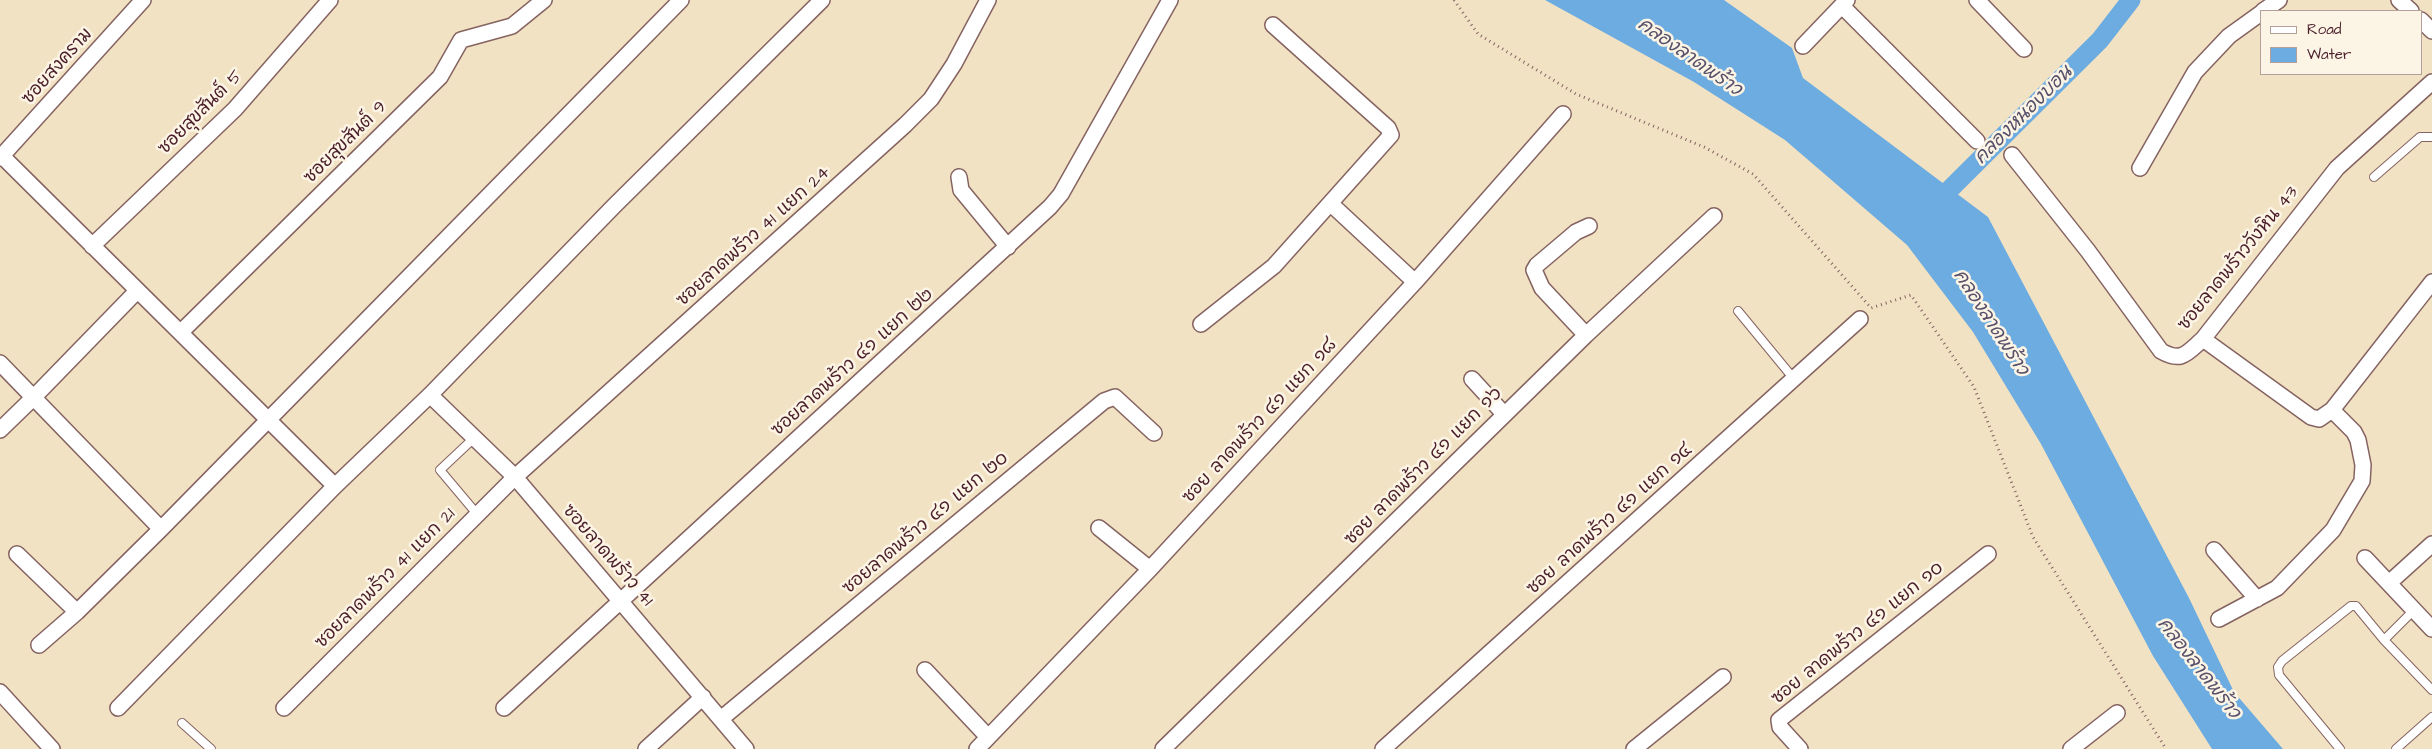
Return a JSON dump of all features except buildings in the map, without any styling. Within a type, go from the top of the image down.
[{"type":"street","name":"ซอยสงคราม","points":[[1,157],[143,0]]},
{"type":"street","name":"ซอยสุขสันต์ 5","points":[[92,246],[235,108],[330,0]]},
{"type":"street","name":"ซอยสุขสันต์ 9","points":[[181,332],[440,77],[461,40],[512,26],[544,0]]},
{"type":"street","points":[[39,645],[77,612],[161,529],[681,0]]},
{"type":"street","points":[[118,708],[335,486],[430,395],[614,206],[822,0]]},
{"type":"street","name":"ซอยลาดพร้าว 41 แยก 24","points":[[515,477],[905,125],[930,98],[949,71],[988,0]]},
{"type":"street","name":"ซอยลาดพร้าว ๔๑ แยก ๒๒","points":[[504,708],[1008,247],[1061,194],[1170,0]]},
{"type":"street","points":[[1977,0],[2024,49]]},
{"type":"street","points":[[2399,0],[2410,10]]},
{"type":"street","points":[[1804,46],[1845,3],[1977,141]]},
{"type":"street","points":[[2140,168],[2195,72],[2229,36],[2260,13]]},
{"type":"street","points":[[2422,21],[2432,31]]},
{"type":"street","points":[[1201,324],[1274,266],[1390,138],[1391,132],[1274,25]]},
{"type":"street","name":"ซอยลาดพร้าววังหิน 43","points":[[2012,155],[2088,251],[2161,351],[2170,356],[2184,356],[2203,338],[2338,168],[2432,82]]},
{"type":"street","name":"ซอย ลาดพร้าว ๔๑ แยก ๑๘","points":[[977,749],[1150,569],[1416,282],[1562,114]]},
{"type":"street","points":[[1,157],[181,332],[335,486]]},
{"type":"street","points":[[959,177],[960,190],[1008,247]]},
{"type":"street","points":[[1331,204],[1416,282]]},
{"type":"street","name":"ซอย ลาดพร้าว ๔๑ แยก ๑๖","points":[[1163,749],[1504,414],[1714,216]]},
{"type":"street","points":[[1586,335],[1542,288],[1534,270],[1537,264],[1576,232],[1589,226]]},
{"type":"street","points":[[2203,338],[2311,417],[2319,419],[2332,410],[2432,282]]},
{"type":"street","points":[[0,430],[137,291]]},
{"type":"street","name":"ซอย ลาดพร้าว ๔๑ แยก ๑๔","points":[[1383,749],[1860,319]]},
{"type":"street","points":[[0,363],[161,529]]},
{"type":"street","points":[[1472,379],[1504,414]]},
{"type":"street","name":"ซอยลาดพร้าว 41","points":[[430,395],[515,477],[722,718],[746,749]]},
{"type":"street","name":"ซอยลาดพร้าว ๔๑ แยก ๒๐","points":[[722,718],[1104,401],[1115,398],[1154,433]]},
{"type":"street","points":[[2220,619],[2278,588],[2333,530],[2362,481],[2363,465],[2358,440],[2354,432],[2332,410]]},
{"type":"street","name":"ซอยลาดพร้าว 41 แยก 21","points":[[284,708],[515,477]]},
{"type":"street","points":[[1099,528],[1150,569]]},
{"type":"street","points":[[2389,583],[2432,544]]},
{"type":"street","points":[[2214,550],[2258,598]]},
{"type":"street","points":[[17,554],[77,612]]},
{"type":"street","name":"ซอย ลาดพร้าว ๔๑ แยก ๑๐","points":[[1800,749],[1780,727],[1779,720],[1988,554]]},
{"type":"street","points":[[2365,558],[2432,629]]},
{"type":"street","points":[[925,670],[988,737]]},
{"type":"street","points":[[1634,749],[1723,677]]},
{"type":"street","points":[[0,692],[52,749]]},
{"type":"street","points":[[646,749],[703,697]]},
{"type":"street","points":[[2071,749],[2117,713]]},
{"type":"lane","points":[[2374,177],[2420,137],[2432,137]]},
{"type":"lane","points":[[1738,312],[1794,380]]},
{"type":"lane","points":[[474,438],[440,470],[477,514]]},
{"type":"lane","points":[[2340,749],[2279,675],[2278,666],[2353,605],[2356,606],[2384,640],[2432,690]]},
{"type":"lane","points":[[2384,640],[2414,609]]},
{"type":"lane","points":[[2396,749],[2432,717]]},
{"type":"lane","points":[[182,723],[211,749]]},
{"type":"water","name":"คลองลาดพร้าว","points":[[1545,0],[1724,0],[1792,48],[1803,78],[1988,217],[2189,598],[2234,692],[2283,749],[2212,749],[2153,656],[2041,444],[1973,332],[1907,245],[1785,140],[1694,82]]},
{"type":"waterway","name":"คลองหนองบอน","points":[[1933,206],[2100,40],[2131,0]]}]
